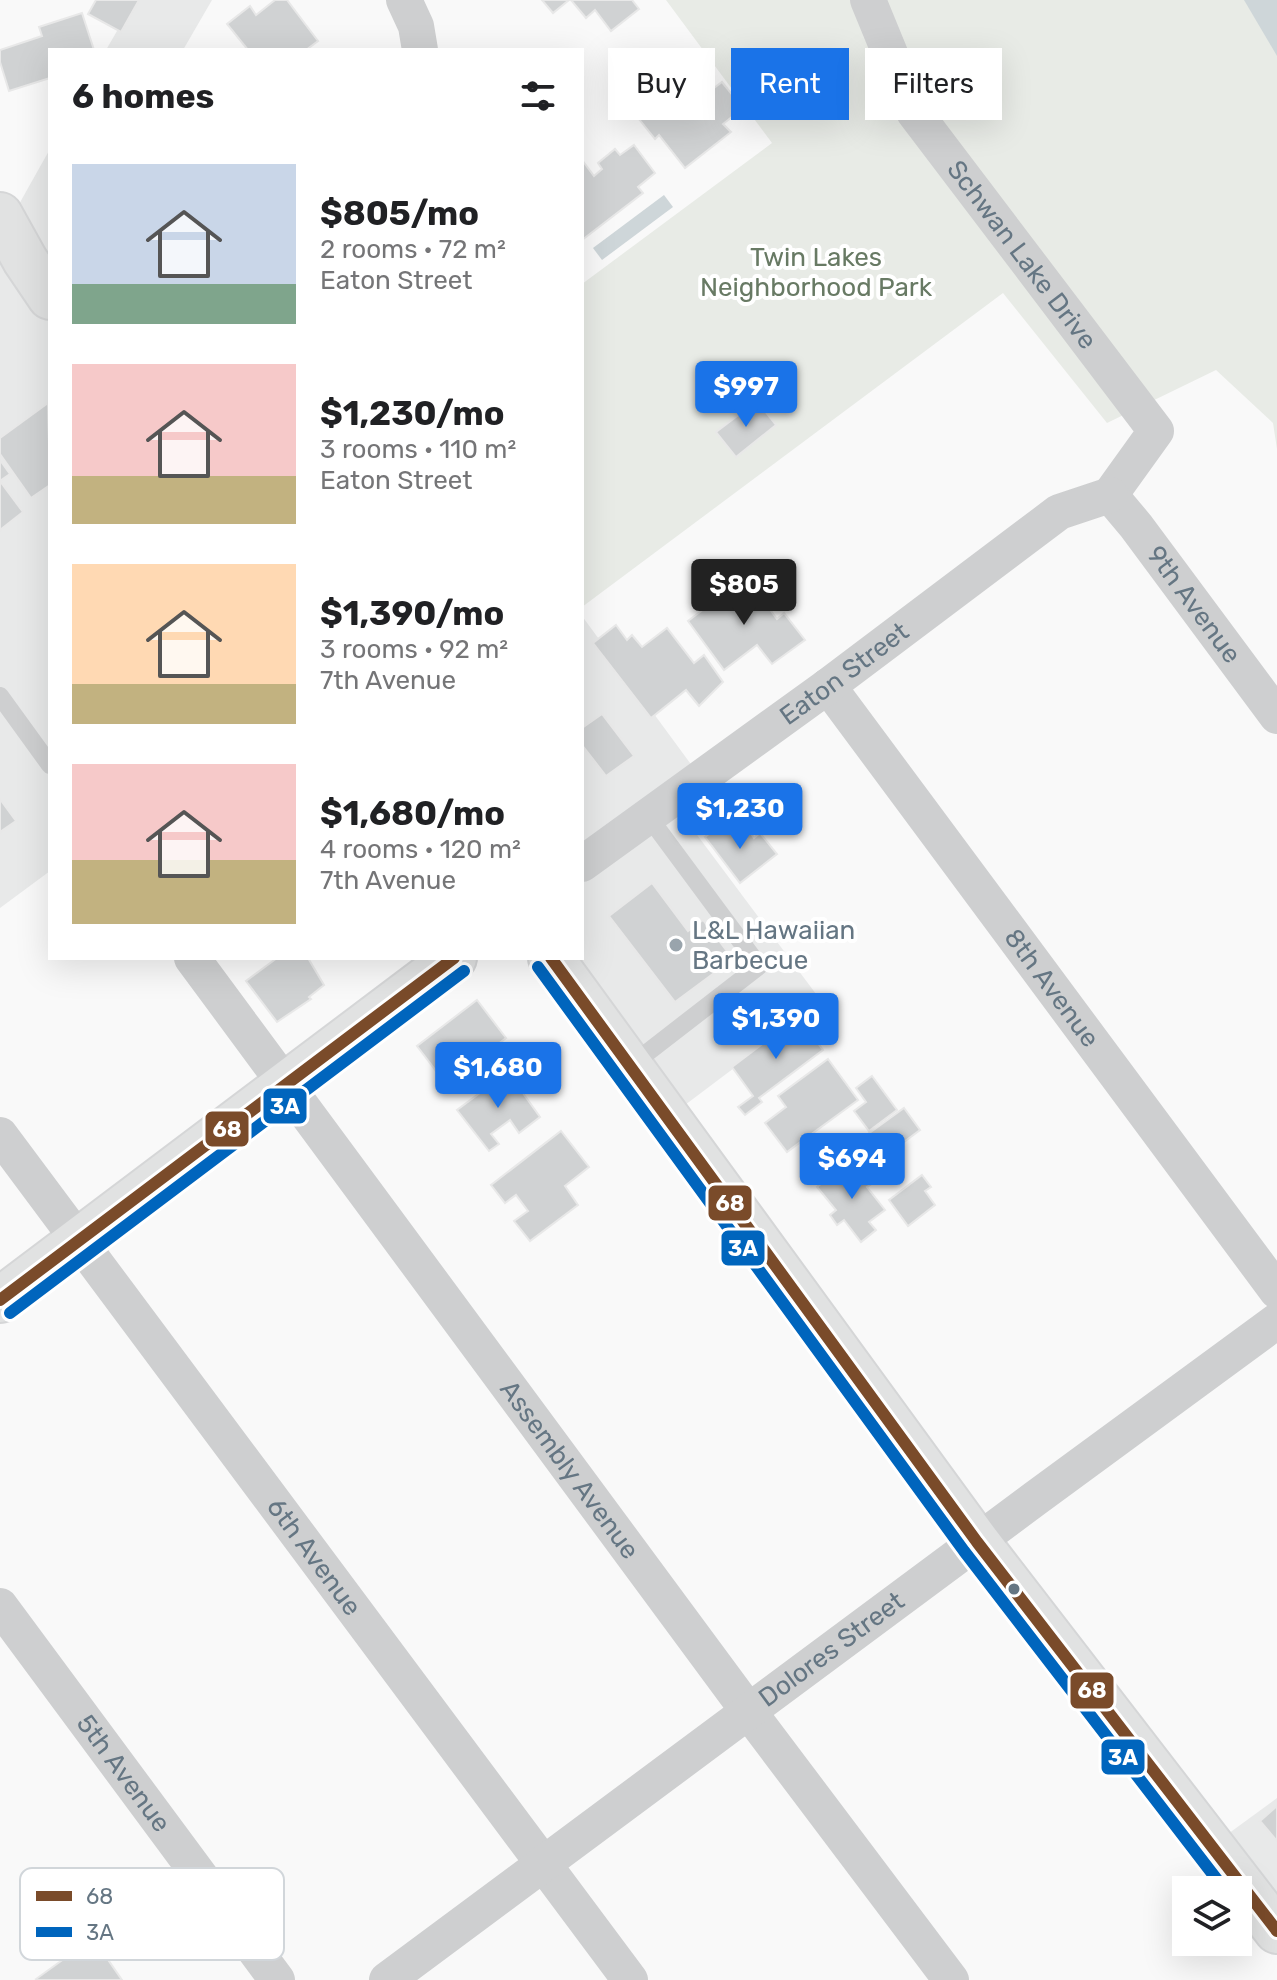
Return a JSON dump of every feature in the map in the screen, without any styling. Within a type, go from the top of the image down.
[{"type":"main road","points":[[0,215],[48,294]]},
{"type":"main road","points":[[0,1300],[451,960]]},
{"type":"main road","points":[[552,960],[977,1542],[1273,1916]]},
{"type":"street","points":[[404,0],[416,26],[420,48]]},
{"type":"street","name":"Schwan Lake Drive","points":[[868,0],[914,112],[1156,431],[1110,495]]},
{"type":"street","name":"Eaton Street","points":[[584,863],[828,686],[1059,512],[1110,495]]},
{"type":"street","name":"9th Avenue","points":[[1110,495],[1277,716]]},
{"type":"street","name":"8th Avenue","points":[[828,686],[1277,1291]]},
{"type":"street","name":"Assembly Avenue","points":[[193,960],[951,1980]]},
{"type":"street","name":"6th Avenue","points":[[0,1135],[630,1980]]},
{"type":"street","name":"Dolores Street","points":[[387,1980],[924,1579],[1277,1321]]},
{"type":"street","name":"5th Avenue","points":[[0,1606],[194,1868]]},
{"type":"street","name":"5th Avenue","points":[[262,1960],[277,1980]]},
{"type":"lane","points":[[0,696],[48,762]]},
{"type":"lane","points":[[630,1066],[759,966],[648,816]]},
{"type":"shaded area","points":[[135,0],[212,0],[184,48],[107,48]]},
{"type":"shaded area","points":[[1244,0],[1277,0],[1277,56]]},
{"type":"shaded area","points":[[48,153],[48,872],[0,908],[0,238]]},
{"type":"shaded area","points":[[664,195],[673,207],[602,260],[593,248]]},
{"type":"shaded area","points":[[584,619],[704,782],[674,804],[822,1002],[665,1120],[552,960],[584,960]]},
{"type":"shaded area","points":[[1277,1798],[1277,1946],[1252,1912],[1252,1876],[1225,1876],[1206,1850]]},
{"type":"green space","name":"Twin Lakes Neighborhood Park","points":[[666,0],[1277,0],[1277,449],[1273,423],[1216,370],[1107,423],[1003,293],[584,606],[584,283],[772,143],[755,120],[849,120],[849,48],[731,48],[731,88],[715,66],[715,48],[702,48]]},
{"type":"building","points":[[96,0],[139,0],[121,32],[88,14]]},
{"type":"building","points":[[275,0],[287,0],[318,41],[309,48],[246,48],[227,24],[250,6],[256,15]]},
{"type":"building","points":[[542,0],[569,0],[553,13]]},
{"type":"building","points":[[571,0],[632,0],[639,9],[611,31],[595,10],[586,18]]},
{"type":"building","points":[[82,13],[93,48],[48,48],[48,79],[9,91],[0,62],[0,50],[42,36],[39,27]]},
{"type":"building","points":[[722,82],[731,93],[731,118],[723,124],[731,132],[685,168],[659,135],[655,139],[640,120],[715,120],[715,87]]},
{"type":"building","points":[[634,145],[655,173],[638,187],[643,193],[584,238],[584,163],[594,176],[602,169],[598,163],[615,149],[620,155]]},
{"type":"building","points":[[757,401],[776,425],[736,457],[716,432]]},
{"type":"building","points":[[48,403],[48,486],[31,498],[0,454],[0,438]]},
{"type":"building","points":[[0,460],[10,474],[0,481]]},
{"type":"building","points":[[0,481],[23,512],[0,530]]},
{"type":"building","points":[[746,577],[777,619],[784,613],[805,640],[772,664],[757,645],[724,670],[688,621]]},
{"type":"building","points":[[616,625],[627,640],[632,635],[642,647],[667,628],[694,663],[704,655],[723,682],[699,706],[686,690],[651,718],[593,643]]},
{"type":"building","points":[[602,714],[634,756],[606,776],[584,748],[584,727]]},
{"type":"building","points":[[0,799],[16,821],[0,832]]},
{"type":"building","points":[[727,820],[742,839],[750,832],[754,838],[760,833],[777,854],[740,883],[705,837]]},
{"type":"building","name":"L&L Hawaiian Barbecue","points":[[652,883],[688,931],[703,920],[733,959],[675,1002],[609,916]]},
{"type":"building","points":[[274,960],[309,960],[324,985],[309,997],[311,999],[277,1022],[246,981]]},
{"type":"building","points":[[477,1000],[506,1038],[446,1084],[417,1046]]},
{"type":"building","points":[[798,1017],[823,1050],[759,1098],[762,1102],[745,1115],[738,1107],[753,1096],[732,1067]]},
{"type":"building","points":[[828,1059],[858,1100],[813,1133],[816,1137],[805,1145],[802,1141],[787,1152],[765,1123],[786,1107],[778,1096]]},
{"type":"building","points":[[508,1072],[540,1117],[519,1133],[510,1120],[491,1134],[499,1144],[489,1151],[457,1110]]},
{"type":"building","points":[[872,1076],[897,1110],[869,1131],[854,1111],[866,1102],[856,1088]]},
{"type":"building","points":[[904,1108],[920,1130],[885,1156],[868,1134]]},
{"type":"building","points":[[561,1131],[589,1167],[565,1186],[578,1205],[530,1241],[514,1221],[528,1211],[516,1195],[505,1203],[491,1185]]},
{"type":"building","points":[[849,1162],[862,1178],[866,1174],[873,1183],[867,1187],[885,1210],[869,1222],[876,1230],[861,1242],[844,1220],[837,1225],[830,1215],[836,1210],[817,1187]]},
{"type":"building","points":[[922,1175],[931,1187],[925,1191],[935,1205],[908,1226],[889,1200]]},
{"type":"building","points":[[1277,1806],[1277,1841],[1260,1821]]},
{"type":"building","points":[[62,1960],[108,1960],[122,1980],[37,1980]]},
{"type":"transit line","name":"68","points":[[0,1300],[451,960]]},
{"type":"transit line","name":"68","points":[[552,960],[977,1542],[1277,1931]]},
{"type":"transit line","name":"3A","points":[[538,967],[964,1551],[1214,1876]]},
{"type":"transit line","name":"3A","points":[[10,1313],[464,971]]},
{"type":"place","name":"L&L Hawaiian Barbecue","points":[[676,945]]}]
